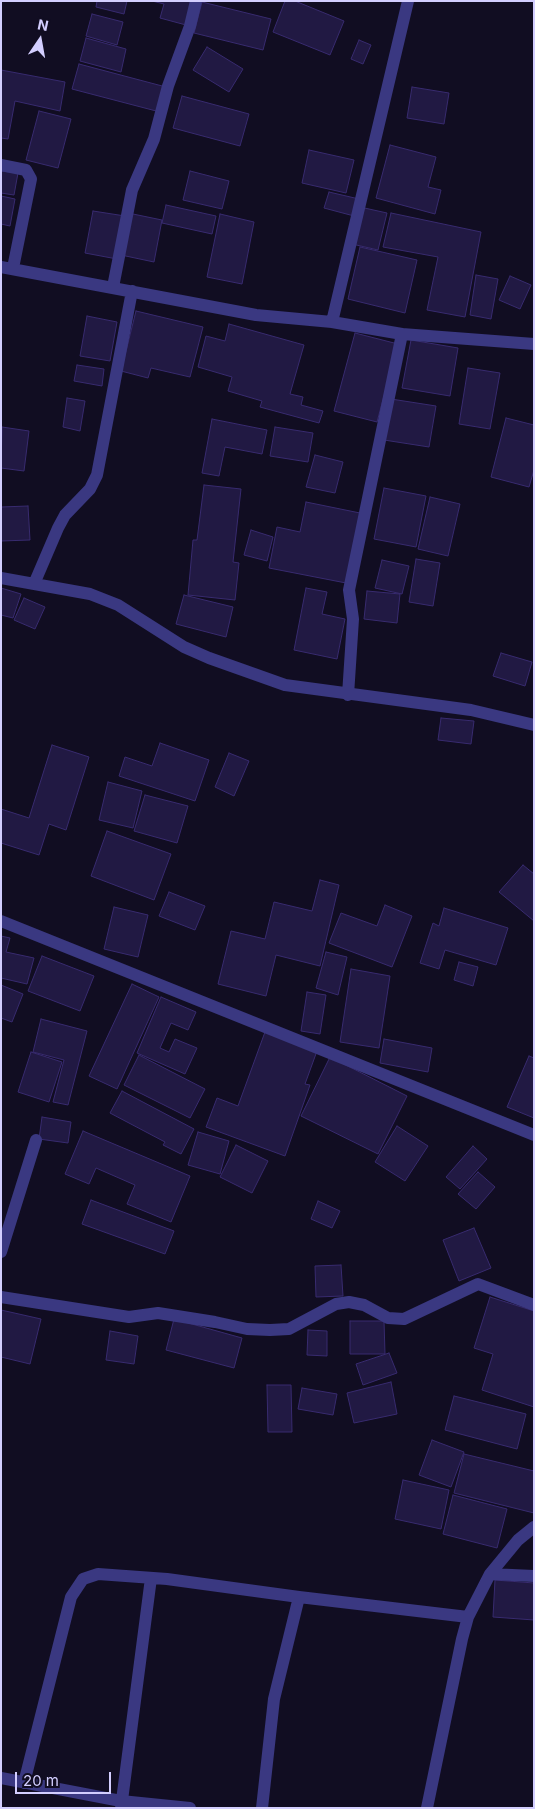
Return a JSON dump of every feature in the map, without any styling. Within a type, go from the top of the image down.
[{"type":"street","points":[[113,287],[132,190],[154,139],[168,86],[190,26],[196,1]]},
{"type":"street","points":[[332,322],[408,1]]},
{"type":"street","points":[[1,165],[26,170],[31,179],[7,267],[256,315],[332,322],[402,334],[534,344]]},
{"type":"street","points":[[34,584],[58,528],[66,515],[90,488],[97,475],[132,291]]},
{"type":"street","points":[[348,695],[353,619],[349,590],[402,334]]},
{"type":"street","points":[[1,578],[90,594],[118,605],[184,647],[285,685],[348,695],[471,710],[534,724]]},
{"type":"street","points":[[1,921],[534,1135]]},
{"type":"street","points":[[1,1252],[36,1140]]},
{"type":"street","points":[[1,1297],[129,1318],[158,1313],[215,1322],[247,1330],[289,1329],[336,1304],[349,1302],[364,1305],[388,1318],[404,1319],[478,1284],[534,1305]]},
{"type":"street","points":[[427,1808],[468,1617],[490,1574],[518,1540],[534,1527]]},
{"type":"street","points":[[24,1783],[71,1598],[83,1579],[98,1574],[151,1578],[468,1617]]},
{"type":"street","points":[[490,1574],[534,1576]]},
{"type":"street","points":[[121,1804],[151,1578]]},
{"type":"street","points":[[262,1808],[274,1699],[300,1597]]},
{"type":"street","points":[[1,1778],[121,1804],[190,1808]]},
{"type":"building","points":[[97,1],[127,1],[124,14],[96,7]]},
{"type":"building","points":[[152,1],[192,1],[186,25],[160,18],[164,4]]},
{"type":"building","points":[[285,1],[295,1],[344,21],[330,55],[273,32]]},
{"type":"building","points":[[202,2],[271,19],[263,50],[194,33]]},
{"type":"building","points":[[92,14],[123,22],[117,45],[86,36]]},
{"type":"building","points":[[86,38],[126,49],[121,72],[80,61]]},
{"type":"building","points":[[359,40],[371,45],[363,64],[351,59]]},
{"type":"building","points":[[207,47],[243,69],[229,92],[193,70]]},
{"type":"building","points":[[79,64],[166,87],[160,112],[72,89]]},
{"type":"building","points":[[1,70],[65,82],[60,111],[15,101],[8,139],[1,138]]},
{"type":"building","points":[[412,87],[449,93],[444,124],[407,118]]},
{"type":"building","points":[[182,96],[249,114],[240,146],[173,128]]},
{"type":"building","points":[[39,111],[71,119],[58,168],[26,160]]},
{"type":"building","points":[[390,145],[436,157],[428,187],[441,190],[435,214],[376,198]]},
{"type":"building","points":[[309,150],[354,160],[346,193],[302,183]]},
{"type":"building","points":[[1,171],[18,173],[14,195],[1,193]]},
{"type":"building","points":[[190,171],[229,181],[222,209],[183,200]]},
{"type":"building","points":[[329,192],[359,199],[354,216],[324,208]]},
{"type":"building","points":[[1,196],[15,199],[10,226],[1,224]]},
{"type":"building","points":[[166,205],[216,216],[212,234],[162,223]]},
{"type":"building","points":[[360,207],[387,213],[378,250],[352,244]]},
{"type":"building","points":[[93,211],[125,216],[117,259],[85,253]]},
{"type":"building","points":[[128,213],[162,220],[154,262],[121,255]]},
{"type":"building","points":[[391,213],[481,232],[465,317],[427,310],[438,257],[383,247]]},
{"type":"building","points":[[220,214],[254,222],[242,284],[207,277]]},
{"type":"building","points":[[360,247],[417,260],[405,313],[348,299]]},
{"type":"building","points":[[476,275],[498,279],[491,319],[470,315]]},
{"type":"building","points":[[510,276],[531,285],[520,309],[499,300]]},
{"type":"building","points":[[136,311],[203,327],[190,377],[151,368],[148,378],[121,371]]},
{"type":"building","points":[[87,316],[117,322],[110,361],[80,356]]},
{"type":"building","points":[[229,324],[304,345],[290,394],[303,397],[301,405],[323,411],[319,423],[260,407],[262,401],[228,391],[232,377],[198,367],[206,336],[225,341]]},
{"type":"building","points":[[355,333],[398,344],[377,422],[334,411]]},
{"type":"building","points":[[411,340],[458,348],[450,396],[402,388]]},
{"type":"building","points":[[77,365],[104,369],[102,386],[74,381]]},
{"type":"building","points":[[468,368],[500,373],[490,429],[459,424]]},
{"type":"building","points":[[67,398],[85,401],[80,431],[63,427]]},
{"type":"building","points":[[391,399],[436,406],[429,447],[384,440]]},
{"type":"building","points":[[506,418],[534,425],[534,470],[529,487],[491,477]]},
{"type":"building","points":[[212,419],[267,430],[262,454],[225,447],[219,476],[202,473]]},
{"type":"building","points":[[2,427],[29,431],[24,471],[1,468]]},
{"type":"building","points":[[275,427],[313,433],[308,462],[270,456]]},
{"type":"building","points":[[315,455],[343,462],[335,493],[306,487]]},
{"type":"building","points":[[204,485],[241,489],[233,562],[239,563],[235,600],[188,595],[193,540],[197,540]]},
{"type":"building","points":[[384,488],[426,496],[416,547],[374,539]]},
{"type":"building","points":[[430,497],[460,504],[448,556],[418,549]]},
{"type":"building","points":[[306,502],[360,513],[346,583],[269,568],[277,527],[300,532]]},
{"type":"building","points":[[28,506],[30,540],[1,541],[1,507]]},
{"type":"building","points":[[251,530],[273,537],[267,561],[244,555]]},
{"type":"building","points":[[416,559],[440,563],[433,606],[409,602]]},
{"type":"building","points":[[382,560],[409,566],[402,594],[375,588]]},
{"type":"building","points":[[1,588],[21,594],[13,618],[1,615]]},
{"type":"building","points":[[306,588],[327,592],[322,614],[345,619],[337,659],[294,650]]},
{"type":"building","points":[[367,591],[400,594],[397,623],[364,619]]},
{"type":"building","points":[[184,595],[233,607],[226,637],[176,624]]},
{"type":"building","points":[[24,598],[45,607],[35,629],[14,620]]},
{"type":"building","points":[[501,653],[532,662],[525,686],[493,676]]},
{"type":"building","points":[[441,718],[474,721],[471,744],[438,740]]},
{"type":"building","points":[[160,743],[209,760],[195,801],[119,776],[125,757],[152,766]]},
{"type":"building","points":[[52,745],[89,757],[66,830],[49,824],[39,855],[1,843],[1,809],[29,818]]},
{"type":"building","points":[[229,753],[249,761],[234,796],[215,787]]},
{"type":"building","points":[[108,782],[142,791],[133,828],[99,820]]},
{"type":"building","points":[[145,795],[188,806],[177,843],[134,831]]},
{"type":"building","points":[[107,831],[171,854],[154,900],[91,876]]},
{"type":"building","points":[[523,865],[534,874],[534,921],[499,892]]},
{"type":"building","points":[[320,880],[339,885],[320,966],[276,955],[266,996],[218,984],[231,931],[265,939],[274,902],[312,911]]},
{"type":"building","points":[[169,892],[205,906],[195,930],[159,916]]},
{"type":"building","points":[[385,905],[412,916],[392,967],[329,943],[341,913],[377,926]]},
{"type":"building","points":[[114,907],[148,915],[138,957],[104,949]]},
{"type":"building","points":[[444,908],[508,928],[496,965],[445,950],[439,969],[420,963],[433,923],[439,926]]},
{"type":"building","points":[[1,936],[10,938],[6,952],[34,958],[27,984],[1,978]]},
{"type":"building","points":[[326,952],[347,957],[338,995],[316,988]]},
{"type":"building","points":[[42,956],[94,976],[80,1011],[28,991]]},
{"type":"building","points":[[459,962],[478,967],[473,986],[454,980]]},
{"type":"building","points":[[351,969],[390,976],[379,1048],[340,1042]]},
{"type":"building","points":[[132,984],[159,997],[117,1089],[89,1076]]},
{"type":"building","points":[[1,985],[23,994],[12,1022],[1,1018]]},
{"type":"building","points":[[307,992],[326,995],[320,1034],[301,1031]]},
{"type":"building","points":[[161,997],[196,1012],[188,1030],[171,1023],[160,1048],[169,1052],[175,1039],[197,1048],[185,1074],[137,1053]]},
{"type":"building","points":[[41,1019],[87,1031],[68,1105],[53,1102],[64,1060],[33,1052]]},
{"type":"building","points":[[265,1032],[317,1051],[305,1084],[310,1085],[285,1156],[206,1127],[217,1098],[238,1106]]},
{"type":"building","points":[[384,1039],[432,1048],[428,1072],[380,1063]]},
{"type":"building","points":[[31,1052],[62,1062],[49,1102],[18,1092]]},
{"type":"building","points":[[139,1055],[205,1089],[190,1118],[124,1085]]},
{"type":"building","points":[[529,1056],[534,1058],[534,1118],[507,1107]]},
{"type":"building","points":[[330,1057],[407,1096],[378,1154],[301,1116]]},
{"type":"building","points":[[122,1091],[194,1129],[181,1154],[163,1145],[165,1142],[110,1113]]},
{"type":"building","points":[[42,1117],[71,1122],[68,1143],[39,1139]]},
{"type":"building","points":[[397,1126],[428,1146],[405,1181],[375,1162]]},
{"type":"building","points":[[83,1131],[190,1176],[171,1222],[127,1204],[135,1185],[96,1168],[89,1184],[65,1174]]},
{"type":"building","points":[[198,1132],[229,1141],[220,1174],[188,1165]]},
{"type":"building","points":[[236,1145],[268,1161],[252,1193],[220,1177]]},
{"type":"building","points":[[473,1146],[487,1159],[460,1189],[446,1177]]},
{"type":"building","points":[[478,1172],[495,1187],[476,1209],[458,1194]]},
{"type":"building","points":[[91,1200],[174,1231],[165,1254],[82,1224]]},
{"type":"building","points":[[318,1201],[340,1211],[332,1228],[311,1219]]},
{"type":"building","points":[[474,1228],[491,1268],[459,1281],[443,1240]]},
{"type":"building","points":[[341,1265],[343,1296],[316,1297],[315,1266]]},
{"type":"building","points":[[490,1297],[534,1311],[534,1407],[482,1390],[493,1354],[474,1348]]},
{"type":"building","points":[[1,1310],[41,1319],[30,1364],[1,1357]]},
{"type":"building","points":[[174,1319],[242,1338],[234,1368],[166,1350]]},
{"type":"building","points":[[350,1321],[384,1321],[385,1354],[350,1354]]},
{"type":"building","points":[[308,1330],[327,1331],[327,1356],[307,1355]]},
{"type":"building","points":[[110,1331],[138,1336],[134,1364],[106,1360]]},
{"type":"building","points":[[389,1353],[397,1373],[363,1385],[356,1364]]},
{"type":"building","points":[[391,1382],[397,1414],[354,1423],[347,1393]]},
{"type":"building","points":[[267,1385],[291,1385],[292,1432],[268,1432]]},
{"type":"building","points":[[302,1388],[337,1394],[333,1415],[298,1409]]},
{"type":"building","points":[[454,1396],[526,1414],[517,1449],[445,1430]]},
{"type":"building","points":[[432,1440],[464,1452],[451,1487],[419,1475]]},
{"type":"building","points":[[464,1454],[534,1471],[534,1513],[454,1493]]},
{"type":"building","points":[[403,1480],[449,1490],[441,1529],[395,1519]]},
{"type":"building","points":[[453,1495],[507,1509],[497,1548],[443,1534]]},
{"type":"building","points":[[495,1580],[534,1583],[534,1620],[493,1617]]}]
